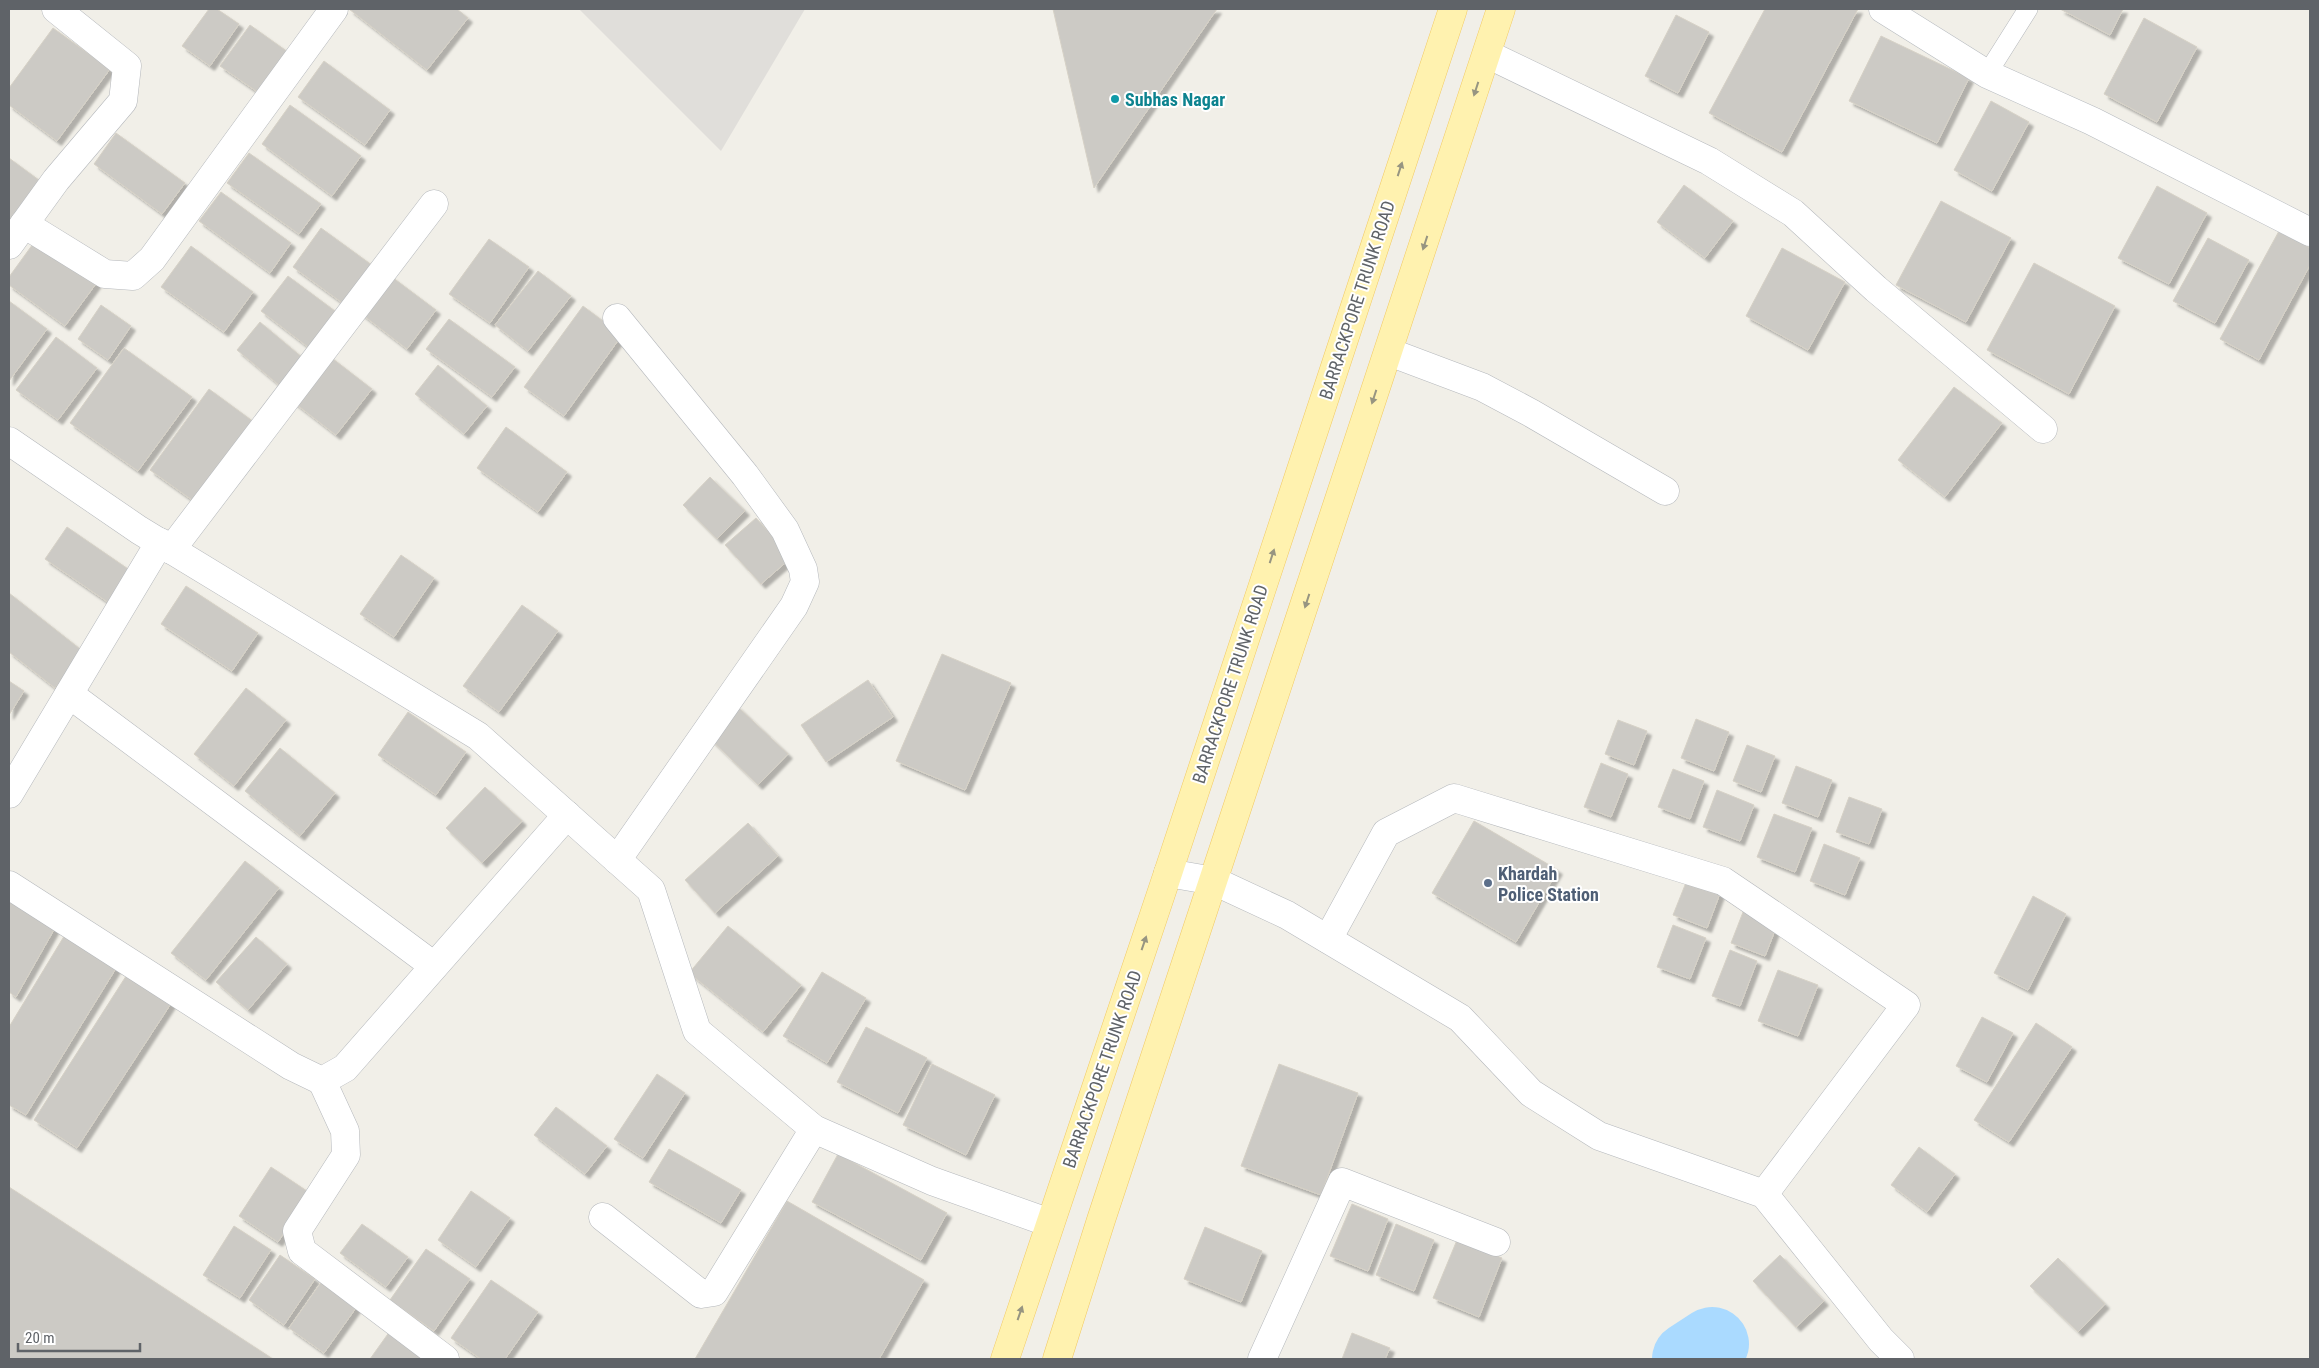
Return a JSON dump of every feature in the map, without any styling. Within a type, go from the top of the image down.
[{"type":"main road","name":"BARRACKPORE TRUNK ROAD","points":[[1005,1359],[1168,873],[1453,9]]},
{"type":"main road","points":[[1057,1359],[1502,9]]},
{"type":"street","points":[[56,9],[127,66],[123,101],[88,140],[16,235],[105,274],[133,276],[152,260],[334,9]]},
{"type":"street","points":[[1883,9],[1987,74],[2092,121],[2310,232]]},
{"type":"street","points":[[1487,54],[1709,161],[1794,213],[1876,289],[2043,429]]},
{"type":"street","points":[[9,794],[69,694],[165,546],[434,204]]},
{"type":"street","points":[[617,318],[745,475],[785,530],[803,569],[805,582],[794,606],[617,860]]},
{"type":"street","points":[[1389,352],[1482,388],[1531,413],[1665,491]]},
{"type":"street","points":[[9,441],[165,546],[478,736],[651,890],[697,1031],[814,1129],[932,1181],[1050,1223]]},
{"type":"street","points":[[69,694],[434,966]]},
{"type":"street","points":[[1328,939],[1386,834],[1454,798],[1723,880],[1906,1005],[1764,1194]]},
{"type":"street","points":[[322,1081],[345,1068],[567,815]]},
{"type":"street","points":[[1168,873],[1214,881],[1287,915],[1460,1018],[1531,1093],[1599,1136],[1764,1194],[1880,1340],[1900,1359]]},
{"type":"street","points":[[9,885],[292,1066],[322,1081],[345,1131],[346,1155],[297,1231],[302,1251],[445,1359]]},
{"type":"street","points":[[603,1217],[701,1294],[714,1292],[814,1129]]},
{"type":"street","points":[[1262,1359],[1342,1182],[1496,1242]]},
{"type":"lane","points":[[1987,74],[2028,9]]},
{"type":"shaded area","points":[[579,9],[805,9],[721,151]]},
{"type":"building","points":[[209,9],[217,9],[239,24],[210,66],[182,46]]},
{"type":"building","points":[[349,9],[457,9],[468,18],[427,70]]},
{"type":"building","name":"Subhas Nagar","points":[[1053,9],[1217,9],[1094,188]]},
{"type":"building","points":[[1765,9],[1858,9],[1782,152],[1709,113]]},
{"type":"building","points":[[2060,9],[2123,9],[2110,35]]},
{"type":"building","points":[[1676,15],[1709,32],[1678,93],[1645,76]]},
{"type":"building","points":[[2144,18],[2197,47],[2157,122],[2104,94]]},
{"type":"building","points":[[250,25],[288,52],[259,93],[220,66]]},
{"type":"building","points":[[53,28],[110,69],[57,141],[9,105],[9,88]]},
{"type":"building","points":[[1881,36],[1969,78],[1937,143],[1849,101]]},
{"type":"building","points":[[324,61],[390,110],[365,145],[298,97]]},
{"type":"building","points":[[1991,101],[2029,122],[1992,191],[1954,170]]},
{"type":"building","points":[[290,105],[361,156],[332,196],[262,144]]},
{"type":"building","points":[[116,133],[185,183],[162,214],[94,164]]},
{"type":"building","points":[[249,153],[321,204],[299,234],[227,183]]},
{"type":"building","points":[[9,158],[43,183],[9,231]]},
{"type":"building","points":[[1684,185],[1733,221],[1705,258],[1657,222]]},
{"type":"building","points":[[2157,186],[2207,213],[2169,284],[2118,258]]},
{"type":"building","points":[[221,192],[291,243],[270,273],[199,221]]},
{"type":"building","points":[[1941,201],[2011,238],[1966,322],[1896,285]]},
{"type":"building","points":[[321,228],[376,268],[348,307],[293,267]]},
{"type":"building","points":[[2279,231],[2310,248],[2310,265],[2259,360],[2220,339]]},
{"type":"building","points":[[38,237],[98,281],[65,326],[9,285],[9,277]]},
{"type":"building","points":[[2208,238],[2249,260],[2215,323],[2173,301]]},
{"type":"building","points":[[489,239],[529,267],[490,323],[449,294]]},
{"type":"building","points":[[191,246],[253,292],[224,332],[161,287]]},
{"type":"building","points":[[1782,248],[1845,282],[1808,350],[1746,316]]},
{"type":"building","points":[[2034,263],[2115,306],[2069,394],[1987,350]]},
{"type":"building","points":[[538,271],[571,296],[528,351],[495,325]]},
{"type":"building","points":[[388,274],[436,310],[407,349],[359,312]]},
{"type":"building","points":[[288,276],[335,311],[308,347],[261,311]]},
{"type":"building","points":[[9,301],[47,329],[9,381]]},
{"type":"building","points":[[101,305],[131,326],[108,360],[78,339]]},
{"type":"building","points":[[583,306],[622,335],[564,416],[524,387]]},
{"type":"building","points":[[449,319],[515,367],[492,397],[426,349]]},
{"type":"building","points":[[260,322],[303,358],[279,385],[237,350]]},
{"type":"building","points":[[56,337],[97,368],[58,420],[16,390]]},
{"type":"building","points":[[124,348],[192,397],[138,471],[70,423]]},
{"type":"building","points":[[328,355],[372,389],[336,435],[292,401]]},
{"type":"building","points":[[438,365],[487,406],[464,434],[415,394]]},
{"type":"building","points":[[1954,387],[2002,423],[1945,497],[1898,460]]},
{"type":"building","points":[[209,389],[254,422],[195,502],[150,470]]},
{"type":"building","points":[[506,427],[567,472],[538,512],[477,468]]},
{"type":"building","points":[[710,477],[745,511],[717,539],[683,505]]},
{"type":"building","points":[[756,518],[792,557],[761,584],[725,545]]},
{"type":"building","points":[[67,527],[134,573],[112,605],[45,559]]},
{"type":"building","points":[[401,555],[434,578],[394,637],[360,614]]},
{"type":"building","points":[[186,586],[258,633],[232,671],[161,624]]},
{"type":"building","points":[[9,593],[84,652],[55,688],[9,652]]},
{"type":"building","points":[[522,605],[558,631],[499,712],[463,686]]},
{"type":"building","points":[[942,654],[1011,683],[965,790],[896,761]]},
{"type":"building","points":[[868,680],[893,717],[826,762],[801,725]]},
{"type":"building","points":[[9,681],[24,691],[9,715]]},
{"type":"building","points":[[246,688],[286,720],[234,786],[194,754]]},
{"type":"building","points":[[736,705],[788,754],[758,785],[706,735]]},
{"type":"building","points":[[408,712],[466,752],[436,795],[378,755]]},
{"type":"building","points":[[1696,719],[1729,732],[1714,771],[1681,758]]},
{"type":"building","points":[[1618,720],[1647,731],[1634,765],[1605,754]]},
{"type":"building","points":[[1747,745],[1775,756],[1761,792],[1733,781]]},
{"type":"building","points":[[280,748],[335,793],[300,836],[245,791]]},
{"type":"building","points":[[1601,763],[1628,774],[1611,817],[1584,807]]},
{"type":"building","points":[[1796,766],[1832,780],[1818,817],[1782,803]]},
{"type":"building","points":[[1673,769],[1704,781],[1690,819],[1658,807]]},
{"type":"building","points":[[485,787],[522,821],[482,863],[446,828]]},
{"type":"building","points":[[1717,790],[1754,805],[1740,841],[1703,827]]},
{"type":"building","points":[[1849,797],[1882,809],[1869,844],[1836,832]]},
{"type":"building","points":[[1774,814],[1812,828],[1795,872],[1757,857]]},
{"type":"building","points":[[1474,821],[1558,870],[1516,942],[1432,893]]},
{"type":"building","points":[[748,823],[778,856],[715,913],[685,880]]},
{"type":"building","points":[[1824,844],[1860,858],[1845,895],[1810,881]]},
{"type":"building","points":[[245,861],[279,888],[206,980],[171,953]]},
{"type":"building","points":[[1689,875],[1722,888],[1707,928],[1673,915]]},
{"type":"building","points":[[2033,896],[2066,914],[2028,990],[1994,973]]},
{"type":"building","points":[[9,899],[60,919],[16,997],[9,992]]},
{"type":"building","points":[[1745,907],[1779,920],[1765,956],[1731,943]]},
{"type":"building","points":[[1673,925],[1706,938],[1690,979],[1657,967]]},
{"type":"building","points":[[728,926],[801,985],[763,1032],[689,973]]},
{"type":"building","points":[[66,933],[118,965],[26,1115],[9,1105],[9,1027]]},
{"type":"building","points":[[256,937],[287,964],[248,1010],[216,982]]},
{"type":"building","points":[[1730,950],[1757,961],[1740,1006],[1712,996]]},
{"type":"building","points":[[1778,970],[1818,985],[1798,1036],[1758,1021]]},
{"type":"building","points":[[822,972],[866,998],[827,1063],[783,1036]]},
{"type":"building","points":[[128,973],[172,1002],[77,1148],[34,1120]]},
{"type":"building","points":[[1982,1017],[2013,1033],[1987,1082],[1956,1066]]},
{"type":"building","points":[[2036,1023],[2072,1047],[2009,1142],[1974,1120]]},
{"type":"building","points":[[866,1027],[927,1058],[898,1113],[837,1082]]},
{"type":"building","points":[[932,1064],[995,1095],[966,1155],[903,1125]]},
{"type":"building","points":[[1279,1064],[1358,1093],[1321,1195],[1241,1166]]},
{"type":"building","points":[[657,1074],[685,1093],[643,1158],[614,1139]]},
{"type":"building","points":[[556,1107],[607,1146],[585,1174],[534,1135]]},
{"type":"building","points":[[1919,1147],[1955,1174],[1927,1212],[1891,1185]]},
{"type":"building","points":[[669,1149],[741,1190],[721,1223],[649,1182]]},
{"type":"building","points":[[838,1154],[947,1213],[921,1260],[812,1202]]},
{"type":"building","points":[[271,1167],[310,1193],[278,1242],[239,1216]]},
{"type":"building","points":[[9,1187],[273,1359],[9,1359]]},
{"type":"building","points":[[471,1191],[510,1218],[476,1267],[438,1240]]},
{"type":"building","points":[[787,1201],[924,1280],[879,1359],[695,1359]]},
{"type":"building","points":[[1352,1204],[1388,1219],[1368,1271],[1330,1256]]},
{"type":"building","points":[[362,1224],[408,1257],[386,1287],[340,1253]]},
{"type":"building","points":[[1396,1224],[1434,1240],[1414,1291],[1376,1275]]},
{"type":"building","points":[[234,1226],[271,1250],[240,1298],[203,1275]]},
{"type":"building","points":[[1205,1227],[1262,1251],[1241,1302],[1184,1279]]},
{"type":"building","points":[[1457,1240],[1502,1258],[1479,1317],[1433,1298]]},
{"type":"building","points":[[426,1249],[470,1279],[434,1331],[390,1300]]},
{"type":"building","points":[[280,1255],[315,1279],[284,1325],[249,1300]]},
{"type":"building","points":[[1780,1255],[1824,1301],[1796,1327],[1753,1281]]},
{"type":"building","points":[[2058,1258],[2105,1304],[2078,1332],[2030,1286]]},
{"type":"building","points":[[491,1280],[538,1312],[505,1359],[481,1359],[451,1338]]},
{"type":"building","points":[[322,1281],[358,1305],[324,1353],[289,1328]]},
{"type":"building","points":[[390,1331],[431,1359],[370,1359]]},
{"type":"building","points":[[1352,1333],[1390,1348],[1385,1359],[1342,1359]]},
{"type":"waterway","points":[[1689,1359],[1712,1344]]},
{"type":"place","name":"Subhas Nagar","points":[[1115,99]]},
{"type":"place","name":"Khardah Police Station","points":[[1488,883]]}]
